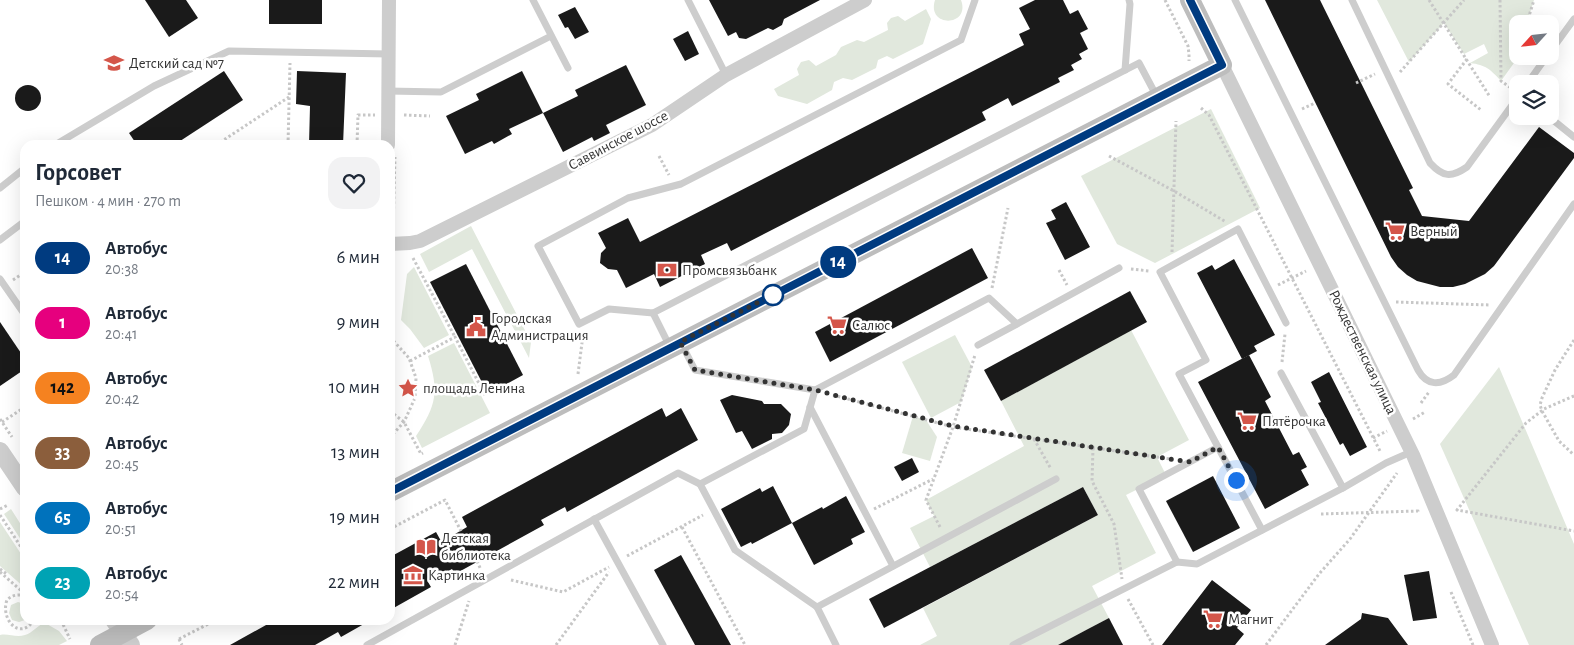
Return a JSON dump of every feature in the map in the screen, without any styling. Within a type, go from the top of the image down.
[{"type":"main road","points":[[395,489],[1222,65],[1190,0]]},
{"type":"main road","points":[[100,645],[137,625]]},
{"type":"street","points":[[389,0],[388,91],[390,140]]},
{"type":"street","name":"Саввинское шоссе","points":[[395,240],[406,244],[420,241],[652,125],[726,75],[865,0]]},
{"type":"street","name":"Рождественская улица","points":[[1222,65],[1412,452],[1492,645]]},
{"type":"street","points":[[0,451],[20,481]]},
{"type":"lane","points":[[534,0],[568,68]]},
{"type":"lane","points":[[688,0],[726,75]]},
{"type":"lane","points":[[975,0],[961,40],[698,176],[675,186],[628,198],[538,246],[579,324],[609,309],[653,313],[1139,63],[1157,98]]},
{"type":"lane","points":[[1126,70],[1130,4],[1128,0]]},
{"type":"lane","points":[[1235,0],[1422,377],[1428,381],[1437,383],[1446,381],[1454,375],[1574,204]]},
{"type":"lane","points":[[1352,0],[1430,163],[1438,172],[1448,175],[1458,173],[1467,167],[1509,109]]},
{"type":"lane","points":[[1559,40],[1574,19]]},
{"type":"lane","points":[[388,91],[441,92],[551,36]]},
{"type":"lane","points":[[63,140],[154,86],[229,52],[389,54]]},
{"type":"lane","points":[[1559,125],[1574,137]]},
{"type":"lane","points":[[0,188],[20,172]]},
{"type":"lane","points":[[0,240],[20,226]]},
{"type":"lane","points":[[1262,530],[1180,374],[1206,360],[1160,272],[1238,229],[1286,323]]},
{"type":"lane","points":[[978,345],[1119,268]]},
{"type":"lane","points":[[0,279],[20,308]]},
{"type":"lane","points":[[653,313],[695,370],[815,390],[990,298],[1017,324]]},
{"type":"lane","points":[[1281,373],[1343,488]]},
{"type":"lane","points":[[700,484],[804,429],[815,390]]},
{"type":"lane","points":[[810,407],[893,566]]},
{"type":"lane","points":[[1177,562],[1139,489],[1218,447]]},
{"type":"lane","points":[[1013,645],[1177,562],[1197,564],[1343,488],[1386,463],[1412,452]]},
{"type":"lane","points":[[367,645],[678,473],[700,484],[735,550],[817,607],[836,645]]},
{"type":"lane","points":[[817,607],[1056,479]]},
{"type":"lane","points":[[594,519],[662,645]]},
{"type":"path","points":[[1429,0],[1490,97]]},
{"type":"path","points":[[1391,82],[1464,0]]},
{"type":"path","points":[[1500,0],[1502,81],[1509,86]]},
{"type":"path","points":[[1529,15],[1534,0]]},
{"type":"path","points":[[288,140],[290,53]]},
{"type":"path","points":[[1467,59],[1448,84],[1481,110]]},
{"type":"path","points":[[1356,83],[1385,69]]},
{"type":"path","points":[[224,140],[289,97]]},
{"type":"path","points":[[1201,108],[1209,115],[1386,463]]},
{"type":"path","points":[[1171,265],[1176,121]]},
{"type":"path","points":[[659,156],[675,186]]},
{"type":"path","points":[[1109,156],[1174,191],[1238,229]]},
{"type":"path","points":[[990,298],[1008,208]]},
{"type":"path","points":[[406,244],[485,395]]},
{"type":"path","points":[[1269,290],[1320,264]]},
{"type":"path","points":[[1119,268],[1160,272]]},
{"type":"path","points":[[1384,301],[1503,305]]},
{"type":"path","points":[[578,374],[585,321]]},
{"type":"path","points":[[1281,373],[1286,323]]},
{"type":"path","points":[[410,360],[455,337]]},
{"type":"path","points":[[1574,340],[1555,370],[1540,405],[1559,441],[1574,455]]},
{"type":"path","points":[[395,343],[410,360],[416,378],[415,398],[404,422],[395,430]]},
{"type":"path","points":[[945,538],[926,500],[953,426],[978,345]]},
{"type":"path","points":[[815,390],[953,426],[1190,462]]},
{"type":"path","points":[[1574,396],[1542,411],[1520,430],[1457,510],[1574,531]]},
{"type":"path","points":[[2,422],[20,410]]},
{"type":"path","points":[[395,415],[404,422],[421,454]]},
{"type":"path","points":[[1034,439],[1056,479]]},
{"type":"path","points":[[1093,448],[1092,481],[1114,524],[1123,590],[1153,645]]},
{"type":"path","points":[[1266,645],[1319,574],[1350,539],[1412,452]]},
{"type":"path","points":[[865,513],[934,478]]},
{"type":"path","points":[[395,526],[445,500],[461,530]]},
{"type":"path","points":[[0,510],[8,505]]},
{"type":"path","points":[[1321,514],[1418,511]]},
{"type":"path","points":[[0,516],[20,546]]},
{"type":"path","points":[[682,527],[745,645]]},
{"type":"path","points":[[556,645],[617,562]]},
{"type":"path","points":[[0,570],[20,588]]},
{"type":"path","points":[[456,645],[470,602],[464,591]]},
{"type":"path","points":[[20,594],[10,597],[4,603],[1,615],[8,626],[14,629],[29,625]]},
{"type":"path","points":[[64,625],[70,638]]},
{"type":"path","points":[[180,645],[179,639],[206,625]]},
{"type":"shaded area","points":[[935,0],[961,0],[962,9],[960,15],[948,21],[937,16],[934,9]]},
{"type":"shaded area","points":[[1377,0],[1534,0],[1529,15],[1509,15],[1509,65],[1513,65],[1501,81],[1487,68],[1470,63],[1488,53],[1484,44],[1464,54],[1444,23],[1409,62]]},
{"type":"shaded area","points":[[926,9],[931,19],[923,44],[893,59],[887,56],[878,60],[876,68],[852,80],[843,78],[834,82],[832,90],[807,104],[778,96],[774,89],[799,75],[797,69],[801,62],[809,60],[816,66],[836,55],[841,47],[857,40],[864,42],[888,30],[887,23],[891,18],[898,16],[905,21]]},
{"type":"shaded area","points":[[1211,109],[1260,208],[1155,263],[1117,244],[1081,176]]},
{"type":"shaded area","points":[[471,226],[531,342],[529,358],[472,249],[429,272],[420,254]]},
{"type":"shaded area","points":[[414,267],[449,335],[424,348],[401,320],[407,274]]},
{"type":"shaded area","points":[[1131,330],[1189,440],[1157,457],[1166,475],[1126,495],[1156,553],[1092,586],[1109,618],[1058,645],[920,645],[937,636],[923,608],[1098,515],[1083,487],[930,567],[910,528],[934,516],[926,500],[1024,446],[1001,401]]},
{"type":"shaded area","points":[[955,335],[972,367],[961,402],[931,418],[902,362]]},
{"type":"shaded area","points":[[454,343],[490,413],[422,448],[416,436],[432,406],[435,389],[428,356]]},
{"type":"shaded area","points":[[1499,367],[1574,544],[1574,645],[1529,645],[1440,444]]},
{"type":"shaded area","points":[[913,416],[926,420],[937,437],[930,461],[902,453]]},
{"type":"shaded area","points":[[11,509],[20,523],[20,538],[4,514]]},
{"type":"shaded area","points":[[0,522],[20,552],[20,584],[0,566]]},
{"type":"shaded area","points":[[20,603],[20,622],[12,620],[9,613],[11,605]]},
{"type":"shaded area","points":[[40,625],[48,625],[59,631],[67,641],[59,645],[0,645],[0,635],[18,636],[30,633]]},
{"type":"building","points":[[145,0],[186,0],[198,18],[169,37]]},
{"type":"building","points":[[269,0],[322,0],[322,24],[269,24]]},
{"type":"building","points":[[709,0],[820,0],[784,19],[782,25],[773,30],[768,28],[746,39],[739,38],[736,32],[728,36]]},
{"type":"building","points":[[1035,0],[1063,0],[1070,14],[1078,10],[1088,29],[1080,33],[1088,49],[1079,54],[1082,59],[1071,65],[1074,70],[1058,78],[1060,82],[1012,106],[1008,98],[982,112],[986,120],[731,251],[727,243],[701,255],[705,264],[660,287],[654,274],[626,288],[617,270],[608,269],[600,263],[601,253],[606,248],[598,233],[628,218],[640,242],[1024,45],[1019,34],[1030,29],[1019,8]]},
{"type":"building","points":[[1265,0],[1320,0],[1413,188],[1409,190],[1422,216],[1469,221],[1539,127],[1574,153],[1574,158],[1494,266],[1485,274],[1465,284],[1453,287],[1440,287],[1417,281],[1398,267],[1391,257]]},
{"type":"building","points":[[575,7],[589,32],[575,39],[568,27],[565,28],[558,15]]},
{"type":"building","points":[[688,31],[699,54],[685,61],[673,39]]},
{"type":"building","points":[[626,65],[646,105],[606,125],[610,133],[594,141],[592,137],[563,152],[543,113],[578,96],[575,90]]},
{"type":"building","points":[[224,71],[243,100],[182,140],[134,140],[129,133]]},
{"type":"building","points":[[297,71],[346,73],[343,140],[309,140],[310,106],[296,104]]},
{"type":"building","points":[[522,71],[543,113],[509,129],[512,134],[494,144],[492,141],[465,154],[446,116],[479,100],[476,94]]},
{"type":"building","points":[[28,85],[37,89],[41,98],[37,107],[28,111],[19,107],[15,98],[19,89]]},
{"type":"building","points":[[1066,202],[1090,247],[1065,260],[1046,223],[1056,219],[1051,210]]},
{"type":"building","points":[[972,248],[988,278],[830,362],[815,332]]},
{"type":"building","points":[[1234,259],[1275,335],[1254,346],[1257,351],[1242,359],[1197,273],[1212,265],[1215,270]]},
{"type":"building","name":"Городская Администрация","points":[[466,264],[523,375],[488,394],[430,282]]},
{"type":"building","points":[[1130,291],[1147,322],[1001,401],[984,370]]},
{"type":"building","points":[[0,322],[20,352],[20,372],[0,386]]},
{"type":"building","name":"Пятёрочка","points":[[1249,355],[1271,397],[1265,401],[1293,455],[1299,452],[1307,467],[1301,470],[1309,485],[1265,509],[1198,382]]},
{"type":"building","points":[[1329,372],[1367,447],[1350,456],[1343,443],[1340,445],[1318,403],[1321,402],[1311,382]]},
{"type":"building","points":[[732,395],[762,401],[764,404],[781,404],[791,414],[789,425],[782,433],[772,434],[772,439],[752,449],[742,431],[736,433],[720,400]]},
{"type":"building","points":[[662,408],[666,417],[681,408],[698,440],[567,512],[565,507],[541,520],[544,525],[455,574],[452,569],[428,582],[431,587],[395,607],[395,554],[436,532],[441,541],[455,534],[467,527],[462,517]]},
{"type":"building","points":[[912,458],[919,472],[902,481],[894,467]]},
{"type":"building","points":[[1213,476],[1240,528],[1193,552],[1166,501]]},
{"type":"building","points":[[773,486],[792,523],[752,544],[751,542],[741,547],[721,509],[760,488],[762,492]]},
{"type":"building","points":[[1083,487],[1098,515],[884,628],[869,599]]},
{"type":"building","points":[[846,496],[865,532],[851,539],[853,544],[814,565],[792,523]]},
{"type":"building","points":[[681,555],[731,645],[695,645],[654,570]]},
{"type":"building","points":[[1429,571],[1437,618],[1413,621],[1404,575]]},
{"type":"building","name":"Магнит","points":[[1212,580],[1251,610],[1237,628],[1244,634],[1235,645],[1162,645]]},
{"type":"building","points":[[1362,613],[1388,618],[1408,645],[1325,645],[1361,619]]},
{"type":"building","points":[[1109,618],[1123,645],[1058,645],[1088,629]]},
{"type":"building","points":[[266,625],[362,625],[341,637],[338,632],[315,645],[230,645]]},
{"type":"bus line","name":"14","points":[[395,489],[1222,65],[1190,0]]},
{"type":"place","name":"Детский сад №7","points":[[114,63]]},
{"type":"place","name":"Верный","points":[[1395,231]]},
{"type":"place","name":"Промсвязьбанк","points":[[667,270]]},
{"type":"place","name":"Салюс","points":[[837,325]]},
{"type":"place","name":"Городская Администрация","points":[[476,327]]},
{"type":"place","name":"площадь Ленина","points":[[408,388]]},
{"type":"place","name":"Пятёрочка","points":[[1247,421]]},
{"type":"place","name":"Детская библиотека","points":[[426,547]]},
{"type":"place","name":"Картинка","points":[[413,575]]},
{"type":"place","name":"Магнит","points":[[1213,619]]},
{"type":"route","points":[[773,295],[680,342],[695,370],[815,390],[953,426],[1190,462],[1218,447],[1236,480]]}]
